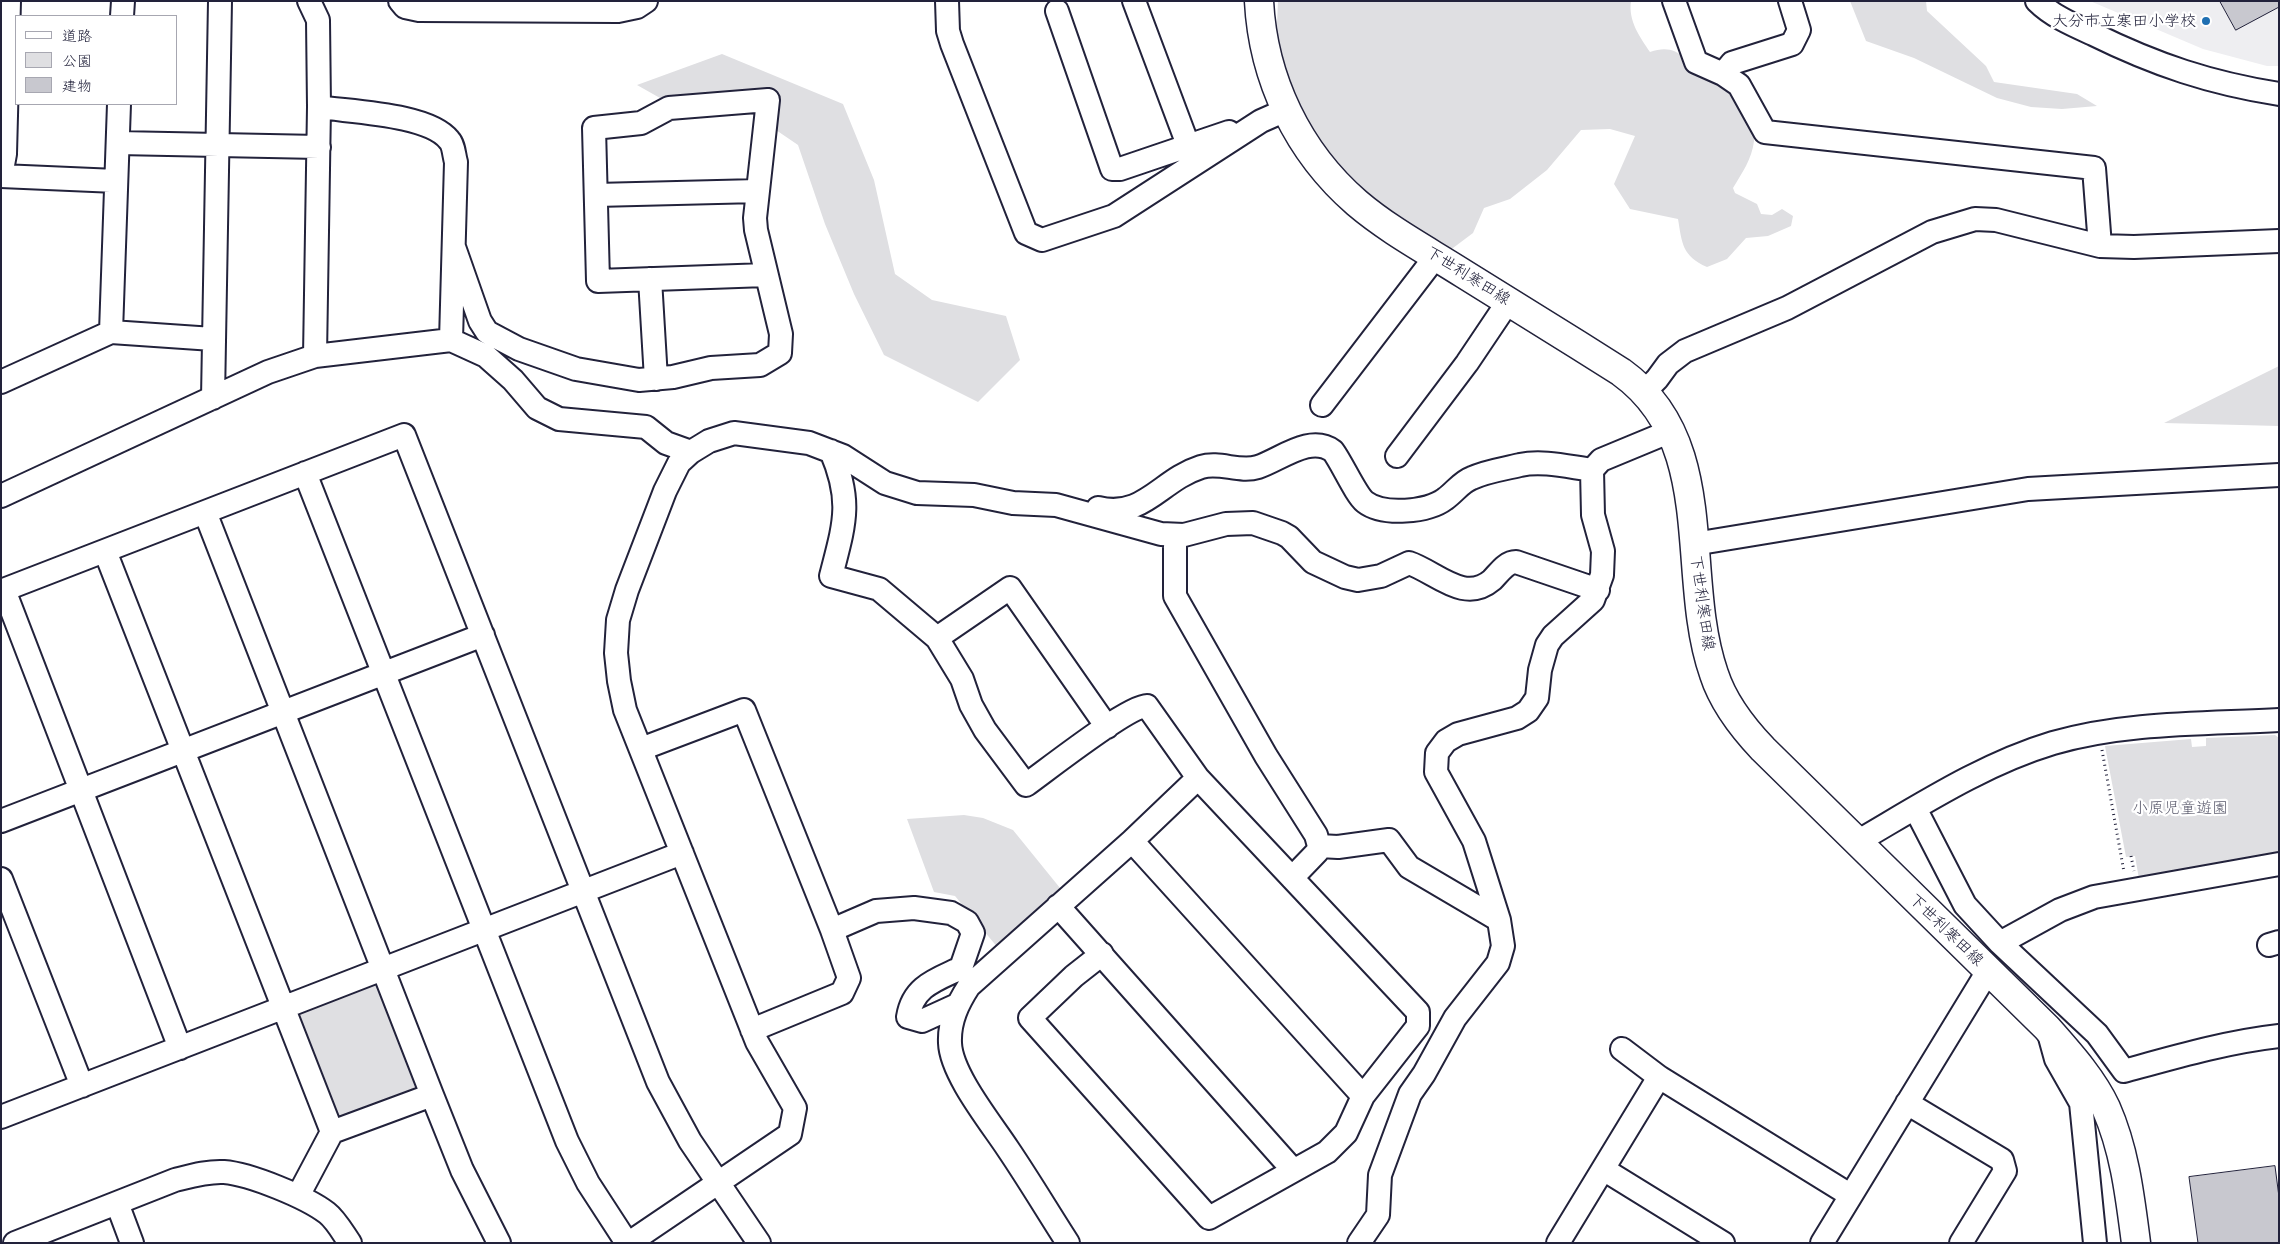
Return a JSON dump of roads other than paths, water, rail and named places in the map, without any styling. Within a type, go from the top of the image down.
[{"type":"main road","name":"下世利寒田線","points":[[1259,1],[1267,60],[1286,110],[1315,158],[1346,192],[1378,219],[1621,372],[1645,392],[1660,410],[1680,451],[1685,472],[1706,643],[1719,688],[1750,736],[2047,1028],[2080,1067],[2105,1107],[2122,1158],[2136,1243]]},
{"type":"street","points":[[9,1],[6,154],[1,176],[116,181]]},
{"type":"street","points":[[122,15],[123,1]]},
{"type":"street","points":[[212,398],[220,1]]},
{"type":"street","points":[[309,1],[318,20],[319,147],[315,356]]},
{"type":"street","points":[[400,1],[406,7],[419,10],[618,11],[640,3]]},
{"type":"street","points":[[947,1],[948,31],[952,44],[1022,224],[1026,233],[1042,240],[1114,216],[1261,121]]},
{"type":"street","points":[[1134,1],[1188,145]]},
{"type":"street","points":[[1674,1],[1696,62],[1723,74],[1739,86],[1765,132],[2094,168],[2100,246]]},
{"type":"street","points":[[1723,74],[1732,63],[1792,44],[1799,30],[1790,1]]},
{"type":"street","points":[[2037,1],[2050,12],[2070,23],[2161,65],[2219,82],[2279,94]]},
{"type":"street","points":[[1057,11],[1112,169],[1120,169],[1261,121],[1286,110]]},
{"type":"street","points":[[454,247],[480,322],[492,336],[519,348],[576,369],[639,380],[656,379],[711,368],[760,365],[780,353],[781,334],[756,230],[758,191],[768,100],[669,108],[641,123],[594,128],[598,281],[766,275]]},
{"type":"street","points":[[111,332],[119,105]]},
{"type":"street","points":[[319,107],[407,119],[433,126],[450,140],[456,162],[451,340]]},
{"type":"street","points":[[118,143],[319,147]]},
{"type":"street","points":[[596,194],[758,191]]},
{"type":"street","points":[[1645,392],[1668,364],[1685,351],[1787,308],[1910,243],[1956,224],[1975,219],[1996,220],[2100,246],[2279,241]]},
{"type":"street","points":[[1322,405],[1436,256]]},
{"type":"street","points":[[650,279],[656,379]]},
{"type":"street","points":[[1397,456],[1467,363],[1508,302]]},
{"type":"street","points":[[1,382],[111,332],[214,339]]},
{"type":"street","points":[[1,496],[268,372],[315,356],[451,340],[486,356],[513,380],[537,408],[558,419],[646,427],[666,444],[691,452]]},
{"type":"street","points":[[1359,1243],[1378,1215],[1380,1175],[1410,1094],[1454,1018],[1498,963],[1503,946],[1499,920],[1474,841],[1436,772],[1437,753],[1446,741],[1458,734],[1467,730],[1518,718],[1528,711],[1537,698],[1540,670],[1547,645],[1562,628],[1588,607],[1598,590],[1602,575],[1603,551],[1593,515],[1592,470],[1602,460],[1671,431]]},
{"type":"street","points":[[305,473],[567,1141],[588,1183],[628,1243],[790,1134],[795,1108],[756,1042],[625,710],[619,681],[616,653],[618,620],[627,590],[665,491],[679,464],[691,452],[709,441],[734,433],[809,443],[843,456],[885,484],[917,493],[974,495],[1013,503],[1045,503],[1071,508],[1146,531],[1174,534],[1192,533],[1226,524],[1253,523],[1282,532],[1313,562],[1344,577],[1358,580],[1380,576],[1409,563],[1450,584],[1468,589],[1478,588],[1492,580],[1508,564],[1516,562],[1598,590]]},
{"type":"street","points":[[180,1048],[3,591],[404,435],[658,1082],[690,1141],[759,1243]]},
{"type":"street","points":[[1045,503],[1060,496],[1100,508],[1126,510],[1134,508],[1173,480],[1199,467],[1213,464],[1257,467],[1315,445],[1327,447],[1332,451],[1361,499],[1370,506],[1385,510],[1412,510],[1433,505],[1446,498],[1460,485],[1472,478],[1518,466],[1536,463],[1592,470]]},
{"type":"street","points":[[831,451],[838,467],[846,510],[831,576],[879,589],[937,638],[962,679],[972,705],[985,730],[1026,785],[1107,727],[1140,706],[1147,706],[1198,778],[1418,1012],[1418,1026],[1363,1096],[1346,1133],[1327,1152],[1209,1218],[1030,1018],[1074,976],[1102,954]]},
{"type":"street","points":[[1694,544],[2028,489],[2279,475]]},
{"type":"street","points":[[205,512],[432,1096],[462,1170],[499,1243]]},
{"type":"street","points":[[1174,534],[1175,596],[1266,756],[1316,835],[1319,846],[1316,852],[1292,878]]},
{"type":"street","points":[[105,551],[332,1132]]},
{"type":"street","points":[[937,638],[1010,588],[1107,727]]},
{"type":"street","points":[[1,821],[483,635]]},
{"type":"street","points":[[641,749],[744,710],[832,930],[849,978],[842,994],[752,1030]]},
{"type":"street","points":[[1857,842],[1980,773],[2053,743],[2149,726],[2279,720]]},
{"type":"street","points":[[1068,1243],[970,1092],[955,1064],[950,1044],[951,1027],[957,1005],[969,986],[984,971],[1132,841],[1198,778]]},
{"type":"street","points":[[1915,808],[1965,905],[2000,943],[2097,1034],[2124,1071],[2201,1049],[2250,1039],[2279,1036]]},
{"type":"street","points":[[1319,846],[1338,847],[1389,840],[1409,867],[1499,920]]},
{"type":"street","points":[[1132,841],[1363,1096]]},
{"type":"street","points":[[1,1117],[682,853]]},
{"type":"street","points":[[2000,943],[2060,910],[2094,897],[2279,864]]},
{"type":"street","points":[[1,880],[82,1086]]},
{"type":"street","points":[[1058,906],[1294,1170]]},
{"type":"street","points":[[832,930],[876,911],[914,908],[951,912],[967,922],[973,933],[961,968],[927,983],[910,1004],[908,1017],[922,1021],[957,1005]]},
{"type":"street","points":[[1822,1243],[1988,971]]},
{"type":"street","points":[[2047,1028],[2056,1059],[2081,1103],[2092,1238]]},
{"type":"street","points":[[1622,1049],[1659,1076],[1850,1195]]},
{"type":"street","points":[[1558,1243],[1659,1076]]},
{"type":"street","points":[[298,1196],[332,1132],[432,1096]]},
{"type":"street","points":[[1907,1103],[2002,1160],[2005,1171],[1961,1243]]},
{"type":"street","points":[[1603,1169],[1723,1243]]},
{"type":"street","points":[[15,1243],[175,1180],[201,1174],[225,1172],[277,1187],[298,1196],[328,1213],[350,1243]]},
{"type":"street","points":[[117,1203],[132,1243]]},
{"type":"place","name":"大分市立寒田小学校","points":[[2206,21]]},
{"type":"park label","name":"小原児童遊園","points":[[2180,808]]}]
